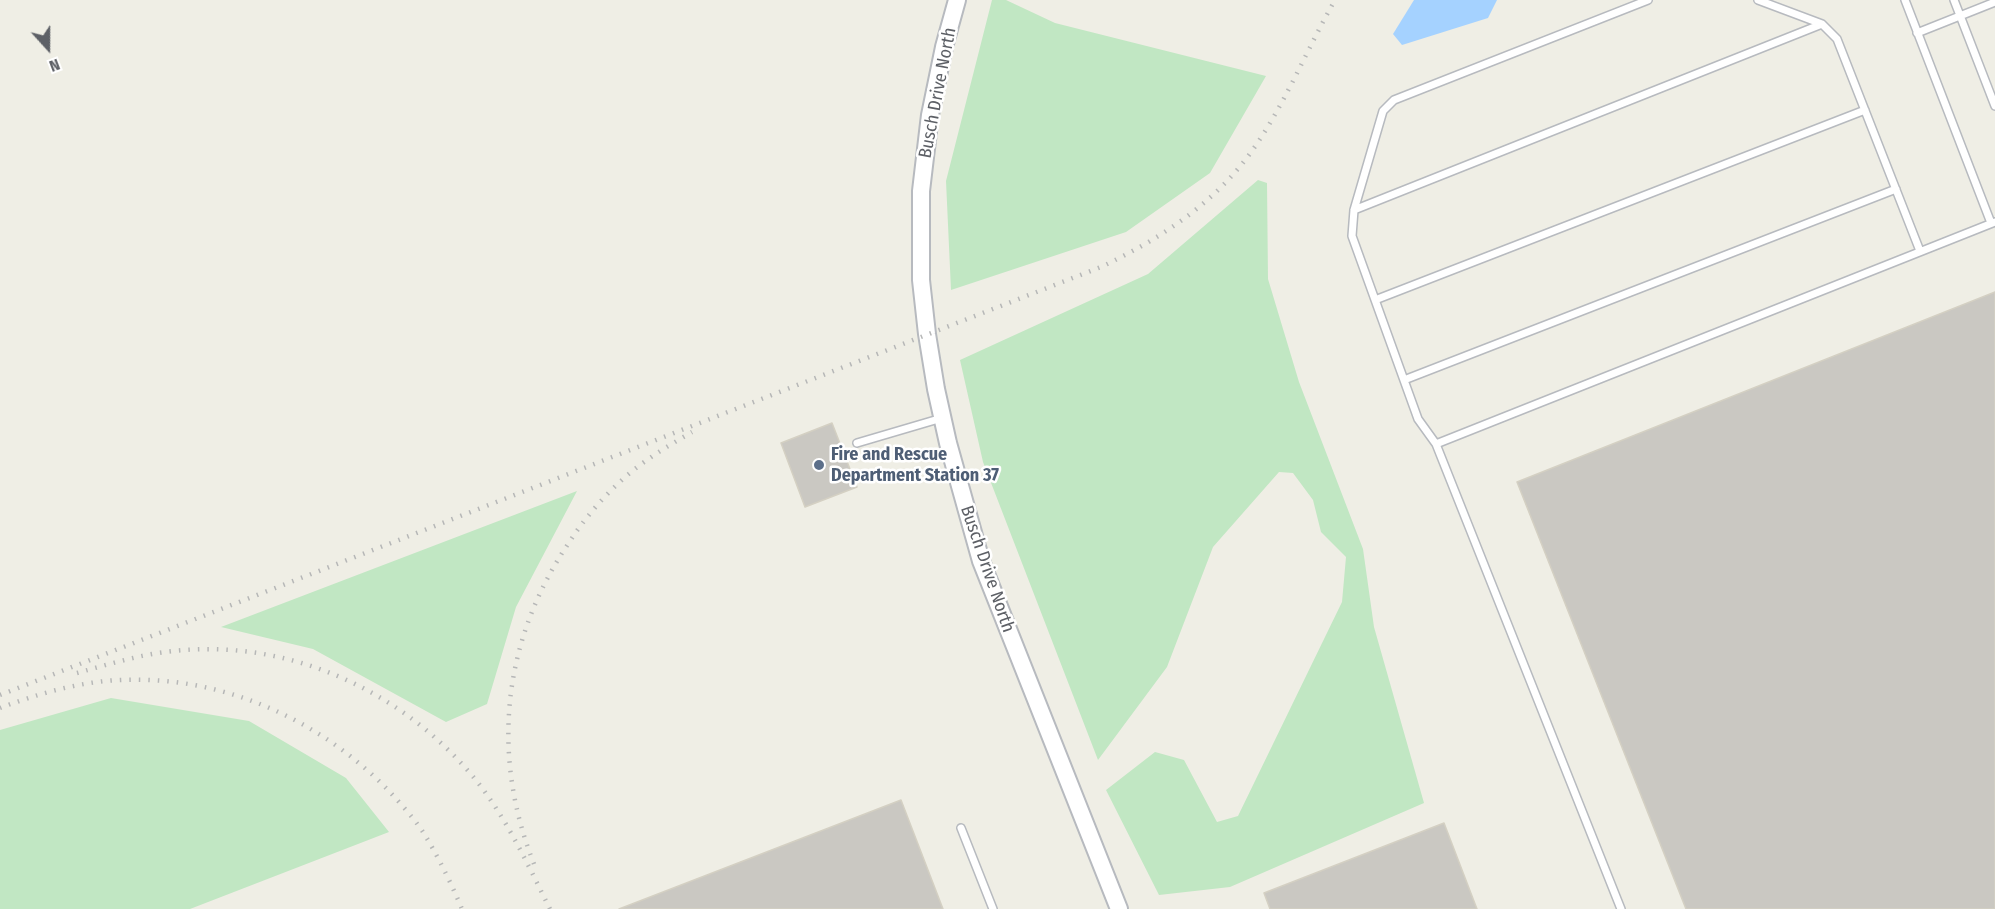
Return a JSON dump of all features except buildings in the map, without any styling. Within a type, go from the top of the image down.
[{"type":"street","name":"Busch Drive North","points":[[957,0],[944,47],[930,115],[921,190],[921,279],[927,334],[942,418],[981,561],[1119,909]]},
{"type":"lane","points":[[1621,909],[1436,444],[1418,419],[1352,236],[1354,210],[1383,111],[1395,100],[1648,0]]},
{"type":"lane","points":[[1758,0],[1822,24],[1837,39],[1920,251]]},
{"type":"lane","points":[[1436,444],[1993,222],[1905,0]]},
{"type":"lane","points":[[1954,0],[1995,105]]},
{"type":"lane","points":[[1917,33],[1995,2]]},
{"type":"lane","points":[[1354,210],[1822,24]]},
{"type":"lane","points":[[1375,300],[1865,110]]},
{"type":"lane","points":[[1404,380],[1896,189]]},
{"type":"lane","points":[[857,443],[942,418]]},
{"type":"lane","points":[[961,828],[993,909]]},
{"type":"green space","points":[[992,0],[1006,0],[1055,23],[1266,76],[1210,173],[1126,232],[951,290],[946,181]]},
{"type":"green space","points":[[1258,180],[1267,183],[1268,279],[1299,382],[1363,549],[1374,627],[1424,803],[1230,887],[1159,895],[1106,790],[1155,752],[1184,760],[1217,822],[1238,816],[1342,602],[1346,557],[1321,532],[1313,500],[1293,473],[1279,472],[1213,547],[1167,667],[1098,760],[983,462],[960,360],[1148,274]]},
{"type":"green space","points":[[577,491],[516,607],[487,704],[446,722],[313,649],[221,627]]},
{"type":"green space","points":[[111,698],[249,721],[346,778],[389,832],[190,909],[0,909],[0,730]]},
{"type":"water","points":[[1414,0],[1497,0],[1488,18],[1402,45],[1393,34]]},
{"type":"railway","points":[[0,695],[1101,267],[1123,256],[1185,218],[1239,168],[1266,130],[1335,0]]},
{"type":"railway","points":[[534,864],[520,822],[512,780],[508,739],[510,698],[518,657],[530,617],[547,578],[570,541],[595,508],[639,466],[692,432]]},
{"type":"railway","points":[[77,673],[154,654],[209,649],[253,652],[295,661],[336,675],[375,695],[412,719],[445,747],[475,779],[507,825],[550,909]]},
{"type":"railway","points":[[0,708],[58,690],[89,683],[119,680],[157,680],[194,685],[265,706],[299,722],[331,742],[360,764],[388,790],[423,832],[462,909]]},
{"type":"place","name":"Fire and Rescue Department Station 37","points":[[819,465]]}]
